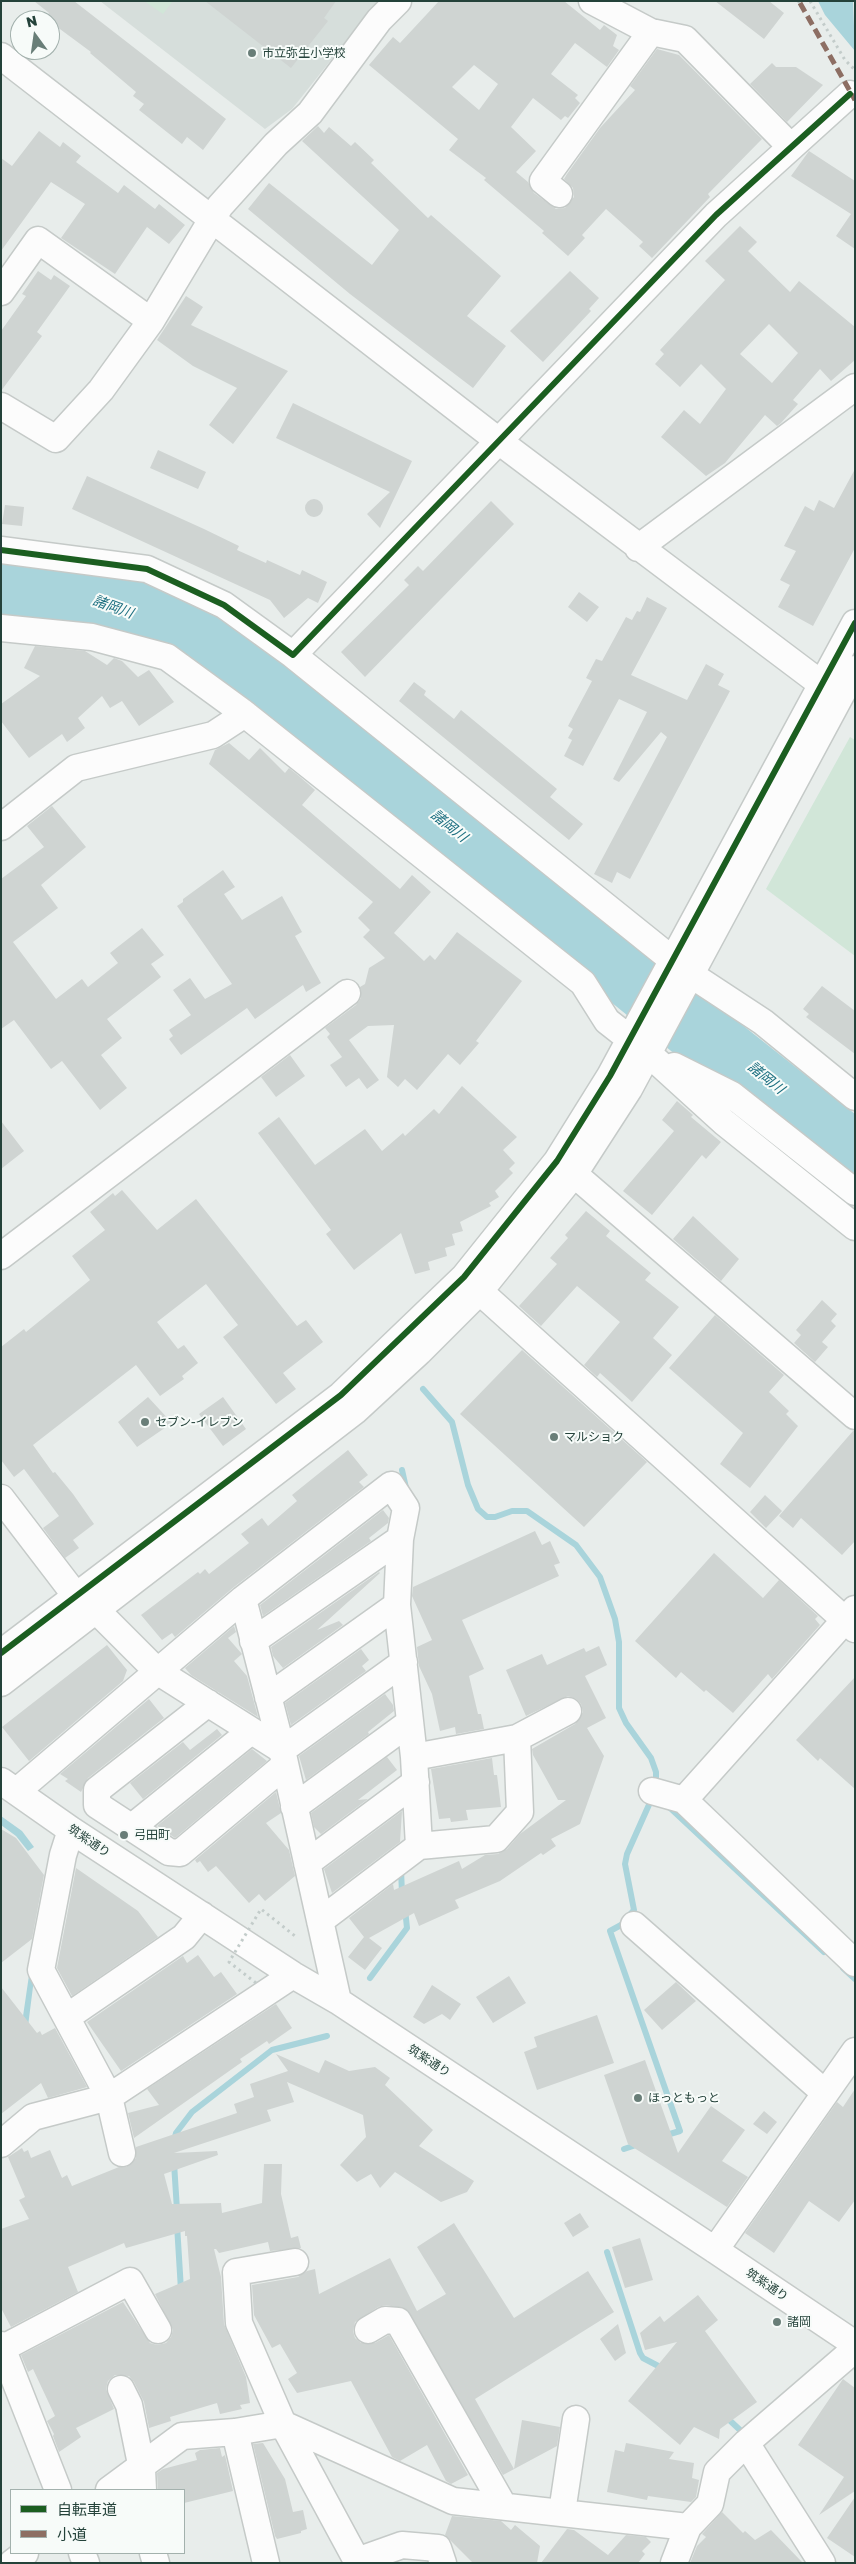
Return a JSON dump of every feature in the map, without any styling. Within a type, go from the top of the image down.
[{"type":"street","points":[[1,406],[56,439],[101,390],[151,321],[210,220],[276,144],[310,113],[379,20],[398,1]]},
{"type":"street","points":[[592,1],[651,32],[685,40],[791,147]]},
{"type":"street","points":[[559,194],[543,181],[651,32]]},
{"type":"street","points":[[1,56],[210,220],[638,548],[839,697]]},
{"type":"street","points":[[293,655],[500,442],[716,215],[791,147],[852,82]]},
{"type":"street","points":[[1,292],[38,240],[151,321]]},
{"type":"street","points":[[638,548],[855,387]]},
{"type":"street","points":[[1,550],[147,569],[224,605],[293,655],[683,973],[763,1022],[855,1097]]},
{"type":"street","points":[[839,697],[855,623]]},
{"type":"street","points":[[1,628],[92,637],[167,657],[245,714],[584,983],[607,1021],[640,1047],[725,1123],[855,1227]]},
{"type":"street","points":[[1,1653],[86,1603],[356,1411],[419,1352],[472,1284],[557,1160],[640,1047],[855,669]]},
{"type":"street","points":[[1,827],[76,768],[213,735],[245,714]]},
{"type":"street","points":[[1,1256],[347,993]]},
{"type":"street","points":[[472,1284],[574,1174],[629,1090],[640,1047]]},
{"type":"street","points":[[640,1047],[732,1095],[855,1192]]},
{"type":"street","points":[[574,1174],[855,1416]]},
{"type":"street","points":[[472,1284],[851,1619],[684,1800]]},
{"type":"street","points":[[9,1786],[157,1671],[242,1599],[391,1485],[406,1508],[400,1539],[397,1605],[414,1757],[420,1846]]},
{"type":"street","points":[[2,1499],[86,1603],[157,1671],[252,1731],[284,1758]]},
{"type":"street","points":[[253,1641],[400,1539]]},
{"type":"street","points":[[242,1599],[284,1758],[338,2001]]},
{"type":"street","points":[[1,1684],[86,1603]]},
{"type":"street","points":[[268,1697],[397,1605]]},
{"type":"street","points":[[208,1703],[97,1790],[97,1805],[169,1852],[180,1853],[284,1758],[404,1662]]},
{"type":"street","points":[[414,1757],[517,1738],[568,1711]]},
{"type":"street","points":[[294,1807],[409,1723]]},
{"type":"street","points":[[132,1827],[252,1731]]},
{"type":"street","points":[[320,1921],[420,1846],[496,1839],[520,1812],[517,1738]]},
{"type":"street","points":[[307,1863],[416,1782]]},
{"type":"street","name":"筑紫通り","points":[[9,1786],[71,1830],[293,1975],[338,2001],[855,2344]]},
{"type":"street","points":[[652,1791],[684,1800],[855,1964]]},
{"type":"street","points":[[71,1830],[63,1855],[41,1970],[109,2097],[122,2153]]},
{"type":"street","points":[[66,2017],[184,1937],[202,1915]]},
{"type":"street","points":[[634,1926],[825,2094]]},
{"type":"street","points":[[1,2144],[33,2117],[109,2097],[293,1975]]},
{"type":"street","points":[[715,2250],[855,2051]]},
{"type":"street","points":[[294,2262],[236,2272],[239,2323],[283,2424],[357,2561],[402,2545],[438,2548],[443,2563]]},
{"type":"street","points":[[58,2489],[2,2347],[130,2281],[158,2330]]},
{"type":"street","points":[[368,2330],[384,2320],[398,2321],[503,2505]]},
{"type":"street","points":[[674,2563],[688,2527],[710,2504],[717,2472],[746,2443],[855,2349]]},
{"type":"street","points":[[121,2389],[129,2405],[142,2479]]},
{"type":"street","points":[[562,2512],[576,2419]]},
{"type":"street","points":[[113,2489],[142,2479],[182,2436],[235,2432],[283,2424],[454,2501],[688,2527]]},
{"type":"street","points":[[235,2432],[266,2563]]},
{"type":"street","points":[[746,2443],[822,2563]]},
{"type":"street","points":[[12,2563],[24,2554]]},
{"type":"path","points":[[810,1],[845,60],[852,82]]},
{"type":"path","points":[[256,1983],[229,1962],[261,1909],[295,1936]]},
{"type":"shaded area","name":"市立弥生小学校","points":[[100,1],[378,1],[292,109],[265,129]]},
{"type":"green space","points":[[144,1],[173,1],[163,14]]},
{"type":"green space","points":[[850,737],[855,740],[855,956],[766,889]]},
{"type":"water","points":[[818,1],[853,1],[855,51],[825,15]]},
{"type":"water","name":"諸岡川","points":[[1,555],[93,566],[203,599],[855,1114],[855,1189],[687,1057],[676,1055],[201,668],[1,620]]},
{"type":"water","points":[[1,1816],[22,1831],[34,1847],[28,1851],[16,1836],[1,1825]]},
{"type":"water","points":[[40,1900],[44,1900],[27,2034],[21,2030]]},
{"type":"building","points":[[34,1],[74,1],[226,119],[203,150],[187,137],[182,144],[139,110],[144,104],[133,96],[136,92],[91,52],[60,29],[60,10],[45,10]]},
{"type":"building","points":[[205,1],[336,1],[324,18],[328,21],[291,68]]},
{"type":"building","points":[[439,1],[564,1],[600,30],[604,25],[617,35],[613,46],[619,50],[607,67],[575,43],[551,74],[578,95],[575,98],[580,103],[568,118],[565,116],[561,120],[533,98],[511,127],[536,151],[516,172],[528,182],[534,193],[556,209],[565,208],[574,197],[573,188],[564,179],[567,174],[600,128],[635,90],[630,86],[657,49],[679,55],[762,139],[708,194],[710,197],[652,258],[639,246],[643,242],[606,209],[582,235],[585,238],[568,256],[542,233],[544,231],[484,180],[486,178],[449,150],[458,139],[369,65],[393,37],[400,43]],"holes":[[[474,65],[498,84],[479,110],[452,87]]]},
{"type":"building","points":[[715,1],[769,1],[784,13],[764,39]]},
{"type":"building","points":[[772,63],[776,67],[796,67],[823,85],[787,122],[750,84]]},
{"type":"building","points":[[318,126],[324,133],[329,127],[351,146],[355,142],[374,160],[371,163],[428,218],[431,215],[501,276],[467,316],[506,346],[473,388],[350,294],[248,209],[269,183],[372,265],[399,230],[302,141]]},
{"type":"building","points":[[39,131],[60,147],[63,142],[81,156],[76,162],[118,193],[124,185],[155,209],[159,204],[185,225],[169,244],[147,227],[115,274],[61,238],[85,204],[51,182],[1,251],[1,158],[12,166]]},
{"type":"building","points":[[809,151],[855,181],[855,249],[836,236],[851,214],[791,176]]},
{"type":"building","points":[[740,226],[757,242],[748,251],[790,292],[799,281],[855,327],[855,360],[831,381],[820,369],[793,400],[798,404],[781,423],[777,426],[765,415],[725,463],[706,476],[661,437],[684,410],[700,424],[726,389],[701,364],[680,387],[655,364],[664,354],[660,350],[725,280],[705,261]],"holes":[[[769,324],[798,353],[772,383],[740,354]]]},
{"type":"building","points":[[38,271],[51,280],[54,275],[70,286],[37,332],[42,336],[1,391],[1,331],[26,296],[22,294]]},
{"type":"building","points":[[570,271],[599,298],[589,309],[591,311],[543,362],[510,331]]},
{"type":"building","points":[[186,296],[203,307],[191,325],[288,371],[233,444],[209,425],[237,388],[193,366],[157,340]]},
{"type":"building","points":[[293,403],[412,461],[380,528],[367,514],[390,492],[276,438]]},
{"type":"building","points":[[158,450],[206,472],[198,489],[150,468]]},
{"type":"building","points":[[855,469],[855,548],[813,626],[778,607],[790,585],[780,580],[796,551],[784,546],[805,506],[814,511],[819,500],[834,508]]},
{"type":"building","points":[[87,476],[239,546],[237,550],[266,563],[267,560],[300,575],[302,570],[327,582],[318,603],[308,598],[284,618],[270,600],[72,509]]},
{"type":"building","points":[[310,499],[318,499],[323,504],[321,515],[310,517],[305,512],[305,504]]},
{"type":"building","points":[[491,501],[514,524],[365,677],[341,652],[409,585],[404,580],[418,566],[423,571]]},
{"type":"building","points":[[5,505],[24,507],[22,526],[2,524]]},
{"type":"building","points":[[579,592],[599,607],[587,622],[568,607]]},
{"type":"building","points":[[647,597],[667,608],[631,675],[687,700],[706,664],[724,674],[718,685],[730,691],[630,879],[617,872],[612,883],[594,874],[667,737],[661,732],[619,782],[613,779],[647,712],[619,699],[583,766],[564,756],[572,740],[568,738],[573,729],[568,726],[592,681],[586,678],[596,659],[602,661],[626,617],[632,620],[637,611],[640,612]]},
{"type":"building","points":[[35,646],[85,651],[107,665],[114,658],[122,661],[138,677],[149,670],[174,702],[139,726],[122,701],[110,708],[102,696],[78,718],[85,728],[67,742],[62,734],[29,758],[1,721],[1,704],[40,676],[24,668]]},
{"type":"building","points":[[414,682],[426,691],[424,695],[454,719],[461,710],[557,789],[550,797],[583,824],[569,840],[399,701]]},
{"type":"building","points":[[229,743],[249,760],[260,748],[285,773],[289,768],[299,776],[315,790],[302,805],[400,889],[412,875],[431,892],[394,933],[424,961],[430,955],[435,960],[457,932],[522,981],[476,1041],[479,1043],[460,1065],[448,1054],[417,1090],[405,1079],[398,1087],[387,1077],[394,1025],[368,1026],[349,1040],[379,1080],[367,1089],[359,1078],[346,1087],[330,1065],[342,1057],[327,1037],[330,1034],[325,1028],[356,1005],[361,998],[360,987],[365,984],[369,968],[385,958],[363,937],[370,930],[358,918],[373,902],[209,764],[215,750]]},
{"type":"building","points":[[52,806],[86,847],[41,885],[58,908],[13,942],[56,999],[82,979],[88,987],[118,963],[110,953],[142,928],[164,955],[151,964],[161,977],[107,1019],[122,1038],[101,1055],[127,1088],[100,1110],[62,1061],[51,1069],[14,1020],[1,1029],[1,879],[44,847],[27,826]]},
{"type":"building","points":[[223,870],[235,887],[224,894],[242,920],[282,896],[302,932],[295,936],[321,983],[306,992],[303,985],[255,1019],[247,1008],[181,1055],[169,1039],[173,1036],[169,1030],[191,1015],[173,990],[190,978],[205,999],[232,984],[177,906],[183,902],[183,899]]},
{"type":"building","points":[[822,986],[855,1011],[855,1054],[806,1017],[809,1014],[803,1009]]},
{"type":"building","points":[[290,1055],[305,1076],[276,1097],[261,1077]]},
{"type":"building","points":[[462,1086],[517,1137],[503,1150],[515,1163],[509,1169],[513,1173],[495,1191],[499,1197],[489,1203],[491,1206],[460,1222],[463,1231],[452,1234],[455,1245],[445,1248],[447,1256],[428,1262],[430,1270],[415,1274],[401,1233],[354,1270],[326,1234],[331,1230],[258,1133],[279,1117],[315,1165],[365,1129],[382,1151],[403,1133],[405,1136],[434,1109],[439,1114]]},
{"type":"building","points":[[677,1101],[693,1115],[691,1117],[721,1142],[706,1159],[702,1155],[652,1215],[623,1191],[674,1131],[662,1120]]},
{"type":"building","points":[[1,1121],[24,1151],[1,1169]]},
{"type":"building","points":[[122,1190],[157,1230],[196,1199],[297,1326],[306,1320],[323,1342],[283,1373],[296,1389],[276,1404],[223,1337],[238,1325],[206,1284],[157,1322],[178,1349],[184,1345],[198,1363],[182,1376],[184,1379],[160,1396],[136,1365],[33,1445],[53,1473],[55,1472],[73,1494],[94,1524],[73,1540],[79,1548],[65,1558],[43,1528],[59,1516],[24,1469],[14,1477],[1,1460],[1,1347],[24,1329],[26,1332],[90,1280],[72,1256],[105,1230],[90,1212],[113,1193],[115,1196]]},
{"type":"building","points":[[586,1211],[610,1231],[606,1236],[651,1273],[645,1280],[679,1307],[653,1338],[672,1355],[632,1402],[600,1373],[597,1377],[584,1365],[620,1322],[577,1286],[541,1326],[519,1306],[557,1264],[550,1258],[568,1238],[565,1235]]},
{"type":"building","points":[[693,1216],[739,1259],[721,1281],[673,1239]]},
{"type":"building","points":[[822,1300],[837,1314],[831,1321],[836,1326],[822,1342],[828,1347],[815,1362],[794,1343],[801,1335],[796,1330]]},
{"type":"building","points":[[715,1315],[784,1375],[769,1392],[789,1411],[786,1414],[798,1426],[750,1488],[720,1464],[743,1433],[669,1368]]},
{"type":"building","name":"マルショク","points":[[522,1350],[647,1462],[584,1527],[460,1414]]},
{"type":"building","name":"セブン-イレブン","points":[[148,1397],[172,1423],[137,1447],[118,1422]]},
{"type":"building","points":[[223,1397],[246,1429],[223,1446],[199,1414]]},
{"type":"building","points":[[855,1431],[855,1541],[842,1555],[801,1518],[793,1528],[779,1516]]},
{"type":"building","points":[[348,1450],[368,1475],[359,1482],[364,1487],[234,1587],[175,1637],[172,1633],[162,1640],[141,1615],[198,1572],[200,1574],[205,1569],[209,1574],[249,1543],[241,1534],[262,1518],[268,1526],[297,1501],[292,1495]]},
{"type":"building","points":[[765,1495],[782,1511],[766,1528],[750,1512]]},
{"type":"building","points":[[383,1510],[389,1518],[388,1523],[369,1538],[371,1541],[263,1616],[260,1605]]},
{"type":"building","points":[[535,1531],[542,1545],[550,1541],[560,1563],[554,1565],[559,1576],[462,1620],[484,1669],[469,1676],[478,1714],[481,1714],[484,1729],[456,1734],[455,1727],[440,1731],[432,1694],[419,1666],[417,1647],[432,1640],[412,1596],[413,1587]]},
{"type":"building","points":[[714,1553],[763,1598],[779,1580],[818,1616],[815,1619],[820,1625],[772,1679],[768,1674],[733,1713],[681,1672],[676,1678],[635,1641]]},
{"type":"building","points":[[379,1572],[317,1630],[339,1621],[343,1625],[283,1668],[273,1656],[271,1647]]},
{"type":"building","points":[[234,1626],[236,1632],[228,1638],[242,1654],[234,1661],[247,1676],[258,1717],[191,1675],[185,1668]]},
{"type":"building","points":[[107,1645],[127,1670],[123,1681],[29,1761],[2,1727]]},
{"type":"building","points":[[599,1646],[607,1665],[585,1676],[606,1718],[587,1728],[604,1756],[580,1824],[551,1839],[556,1846],[543,1855],[541,1853],[500,1881],[455,1900],[459,1908],[419,1926],[414,1913],[369,1938],[382,1948],[365,1970],[348,1957],[364,1937],[349,1918],[393,1884],[394,1890],[459,1861],[462,1869],[485,1855],[498,1854],[507,1849],[520,1834],[566,1800],[558,1800],[533,1755],[532,1749],[575,1724],[583,1712],[581,1704],[576,1699],[568,1696],[526,1716],[506,1670],[542,1654],[547,1665],[584,1648],[586,1652]]},
{"type":"building","points":[[361,1649],[369,1660],[362,1666],[366,1671],[291,1725],[285,1703]]},
{"type":"building","points":[[855,1677],[855,1789],[820,1758],[818,1761],[796,1740]]},
{"type":"building","points":[[385,1694],[393,1705],[394,1711],[368,1732],[369,1734],[306,1780],[299,1756]]},
{"type":"building","points":[[149,1699],[164,1718],[88,1778],[81,1792],[65,1781],[68,1779],[60,1774]]},
{"type":"building","points":[[217,1729],[222,1735],[143,1799],[130,1783],[183,1742],[190,1750]]},
{"type":"building","points":[[252,1749],[267,1761],[175,1838],[157,1826]]},
{"type":"building","points":[[387,1757],[397,1770],[358,1800],[368,1799],[321,1834],[314,1827],[311,1813]]},
{"type":"building","points":[[492,1758],[494,1775],[497,1775],[501,1807],[466,1810],[468,1820],[451,1822],[450,1818],[439,1819],[431,1769]]},
{"type":"building","points":[[276,1792],[281,1813],[266,1823],[289,1850],[295,1876],[265,1901],[259,1894],[249,1903],[216,1866],[208,1872],[200,1861],[197,1863],[195,1860]]},
{"type":"building","points":[[402,1811],[400,1842],[332,1893],[324,1869]]},
{"type":"building","points":[[1,1829],[16,1838],[44,1875],[32,1939],[1,1963]]},
{"type":"building","points":[[76,1868],[138,1911],[158,1937],[72,1996],[57,1968]]},
{"type":"building","points":[[198,1955],[214,1977],[221,1972],[237,1994],[121,2071],[87,2022],[183,1956],[187,1963]]},
{"type":"building","points":[[509,1976],[526,2003],[493,2023],[476,1997]]},
{"type":"building","points":[[676,1982],[696,2001],[662,2030],[644,2010]]},
{"type":"building","points":[[432,1985],[461,2004],[450,2020],[442,2014],[424,2024],[413,2017]]},
{"type":"building","points":[[1,1987],[37,2033],[40,2031],[42,2035],[55,2028],[87,2087],[48,2098],[41,2083],[1,2114]]},
{"type":"building","points":[[276,2004],[292,2028],[269,2044],[267,2041],[240,2059],[242,2062],[134,2138],[128,2113],[159,2105],[147,2089]]},
{"type":"building","points":[[597,2015],[614,2063],[537,2090],[524,2052],[537,2047],[534,2037]]},
{"type":"building","points":[[276,2054],[319,2073],[325,2060],[349,2071],[375,2067],[390,2078],[385,2085],[433,2130],[419,2146],[474,2181],[467,2192],[441,2202],[395,2172],[380,2188],[371,2174],[357,2182],[340,2165],[366,2137],[363,2115],[287,2082],[294,2102],[267,2110],[271,2121],[174,2153],[217,2151],[218,2155],[164,2174],[172,2204],[221,2203],[222,2213],[262,2203],[264,2164],[282,2164],[281,2194],[291,2238],[298,2236],[301,2248],[270,2251],[268,2242],[219,2253],[214,2249],[221,2277],[224,2324],[246,2377],[250,2403],[240,2405],[242,2409],[220,2414],[217,2403],[170,2417],[171,2421],[149,2428],[144,2402],[134,2382],[129,2376],[115,2375],[108,2381],[106,2389],[114,2409],[76,2428],[81,2437],[59,2452],[54,2434],[47,2421],[55,2416],[33,2369],[28,2372],[21,2355],[123,2302],[150,2343],[157,2345],[166,2343],[171,2337],[173,2330],[155,2294],[190,2279],[187,2236],[185,2236],[185,2231],[126,2248],[124,2243],[68,2267],[78,2292],[11,2327],[1,2308],[1,2229],[29,2219],[19,2200],[25,2197],[8,2157],[22,2148],[24,2152],[28,2150],[31,2158],[50,2150],[62,2178],[67,2175],[72,2186],[119,2167],[126,2167],[136,2158],[136,2147],[237,2113],[234,2104],[254,2097],[250,2084],[288,2071]]},
{"type":"building","points":[[645,2060],[678,2153],[711,2106],[745,2130],[722,2161],[748,2177],[727,2207],[628,2144],[604,2075]]},
{"type":"building","points":[[855,2089],[855,2200],[839,2222],[809,2201],[774,2253],[745,2233],[837,2102],[843,2107]]},
{"type":"building","points":[[764,2111],[777,2122],[767,2134],[753,2124]]},
{"type":"building","points":[[580,2213],[589,2227],[573,2237],[564,2223]]},
{"type":"building","points":[[454,2223],[514,2318],[588,2271],[614,2312],[475,2399],[514,2469],[522,2420],[560,2427],[557,2446],[503,2475],[406,2309],[386,2305],[378,2307],[355,2322],[353,2331],[355,2338],[361,2343],[375,2343],[389,2335],[468,2475],[451,2484],[446,2481],[427,2445],[400,2461],[392,2457],[351,2381],[297,2393],[288,2379],[297,2373],[280,2344],[272,2348],[254,2315],[252,2285],[298,2277],[307,2271],[315,2269],[319,2294],[390,2258],[417,2311],[446,2294],[417,2247]]},
{"type":"building","points":[[640,2238],[653,2280],[625,2288],[612,2247]]},
{"type":"building","points":[[698,2295],[718,2320],[705,2331],[757,2402],[720,2429],[719,2439],[694,2427],[680,2445],[628,2401],[677,2342],[645,2350],[640,2333],[660,2316],[664,2322]]},
{"type":"building","points":[[618,2324],[626,2353],[615,2361],[600,2339]]},
{"type":"building","points":[[843,2379],[855,2388],[855,2491],[819,2515],[844,2477],[798,2445]]},
{"type":"building","points":[[263,2443],[285,2479],[293,2512],[303,2510],[307,2529],[301,2531],[301,2533],[277,2539],[275,2536],[253,2444]]},
{"type":"building","points":[[626,2443],[674,2452],[669,2459],[694,2463],[692,2478],[699,2480],[696,2497],[691,2502],[648,2496],[647,2500],[607,2492],[615,2450],[624,2452]]},
{"type":"building","points":[[220,2448],[222,2457],[225,2455],[233,2491],[185,2503],[185,2489],[158,2489],[157,2473],[163,2469],[197,2460],[195,2453],[200,2450]]},
{"type":"building","points":[[855,2497],[855,2557],[827,2538]]},
{"type":"building","points":[[722,2512],[743,2533],[745,2531],[755,2540],[771,2530],[803,2563],[690,2563],[697,2546],[706,2537],[702,2534]]},
{"type":"building","points":[[452,2516],[501,2521],[511,2530],[515,2525],[540,2546],[537,2563],[473,2563],[445,2535]]},
{"type":"building","points":[[567,2529],[574,2530],[608,2555],[626,2535],[646,2537],[651,2542],[642,2551],[645,2554],[638,2563],[541,2563]]},
{"type":"waterway","points":[[423,1389],[452,1422],[468,1485],[478,1509],[487,1517],[495,1517],[512,1511],[527,1511],[576,1545],[600,1577],[615,1619],[619,1642],[619,1708],[626,1723],[651,1758],[656,1772],[656,1786]]},
{"type":"waterway","points":[[402,1470],[406,1488]]},
{"type":"waterway","points":[[652,1798],[627,1854],[625,1864],[634,1910],[621,1925],[610,1931],[680,2131],[663,2136]]},
{"type":"waterway","points":[[667,1805],[824,1952]]},
{"type":"waterway","points":[[401,1869],[402,1894]]},
{"type":"waterway","points":[[370,1978],[407,1928],[405,1909]]},
{"type":"waterway","points":[[843,1968],[855,1979]]},
{"type":"waterway","points":[[174,2141],[176,2133],[192,2112],[272,2050],[327,2036]]},
{"type":"waterway","points":[[624,2149],[639,2144]]},
{"type":"waterway","points":[[174,2163],[177,2210]]},
{"type":"waterway","points":[[177,2225],[181,2290]]},
{"type":"waterway","points":[[607,2252],[640,2353],[643,2358],[664,2369]]},
{"type":"waterway","points":[[725,2416],[740,2430]]},
{"type":"marked path","points":[[800,3],[855,100]]},
{"type":"cycle path","points":[[1,550],[147,569],[224,605],[293,655],[716,215],[850,94]]},
{"type":"cycle path","points":[[1,1653],[341,1395],[464,1277],[557,1161],[610,1076],[855,623]]},
{"type":"place","name":"市立弥生小学校","points":[[252,53]]},
{"type":"place","name":"セブン-イレブン","points":[[145,1422]]},
{"type":"place","name":"マルショク","points":[[554,1437]]},
{"type":"place","name":"弓田町","points":[[124,1835]]},
{"type":"place","name":"ほっともっと","points":[[638,2098]]},
{"type":"place","name":"諸岡","points":[[777,2322]]}]
